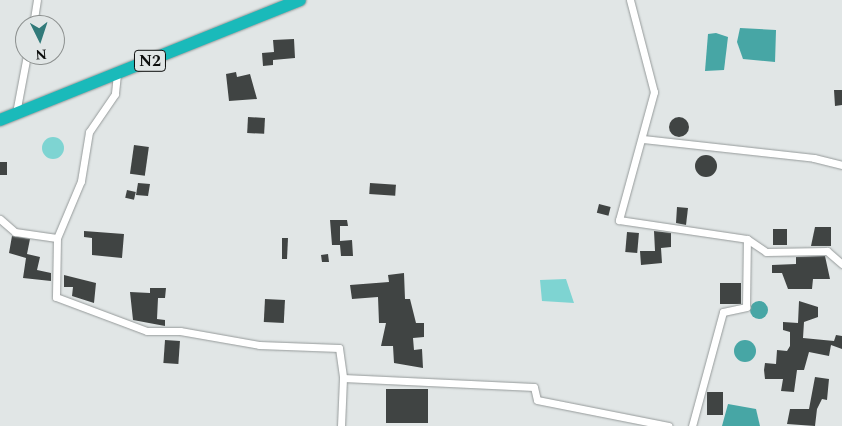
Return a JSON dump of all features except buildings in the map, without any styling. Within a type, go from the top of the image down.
[{"type":"highway","name":"N2","points":[[0,120],[300,0]]},
{"type":"street","points":[[35,15],[37,0]]},
{"type":"street","points":[[630,0],[654,92],[619,220],[747,239],[766,252],[827,251],[842,264]]},
{"type":"street","points":[[16,113],[25,65]]},
{"type":"street","points":[[117,74],[115,94],[89,132],[81,181],[57,238],[56,297],[147,331],[180,331],[259,345],[338,348],[343,378],[341,426]]},
{"type":"street","points":[[642,139],[814,158],[842,165]]},
{"type":"street","points":[[0,219],[15,232],[57,238]]},
{"type":"street","points":[[692,426],[723,312],[746,306],[747,239]]},
{"type":"street","points":[[343,378],[534,387],[537,400],[668,426]]},
{"type":"shaded area","points":[[740,28],[776,30],[775,62],[743,59],[737,42]]},
{"type":"shaded area","points":[[716,33],[728,37],[724,70],[705,71],[708,34]]},
{"type":"shaded area","points":[[53,137],[61,140],[64,148],[61,156],[53,159],[45,156],[42,148],[45,140]]},
{"type":"shaded area","points":[[566,279],[574,303],[542,301],[540,280]]},
{"type":"shaded area","points":[[759,301],[765,304],[768,310],[765,316],[759,319],[753,316],[750,310],[753,304]]},
{"type":"shaded area","points":[[745,340],[753,343],[756,351],[753,359],[745,362],[737,359],[734,351],[737,343]]},
{"type":"shaded area","points":[[728,404],[756,409],[760,426],[722,426]]}]
